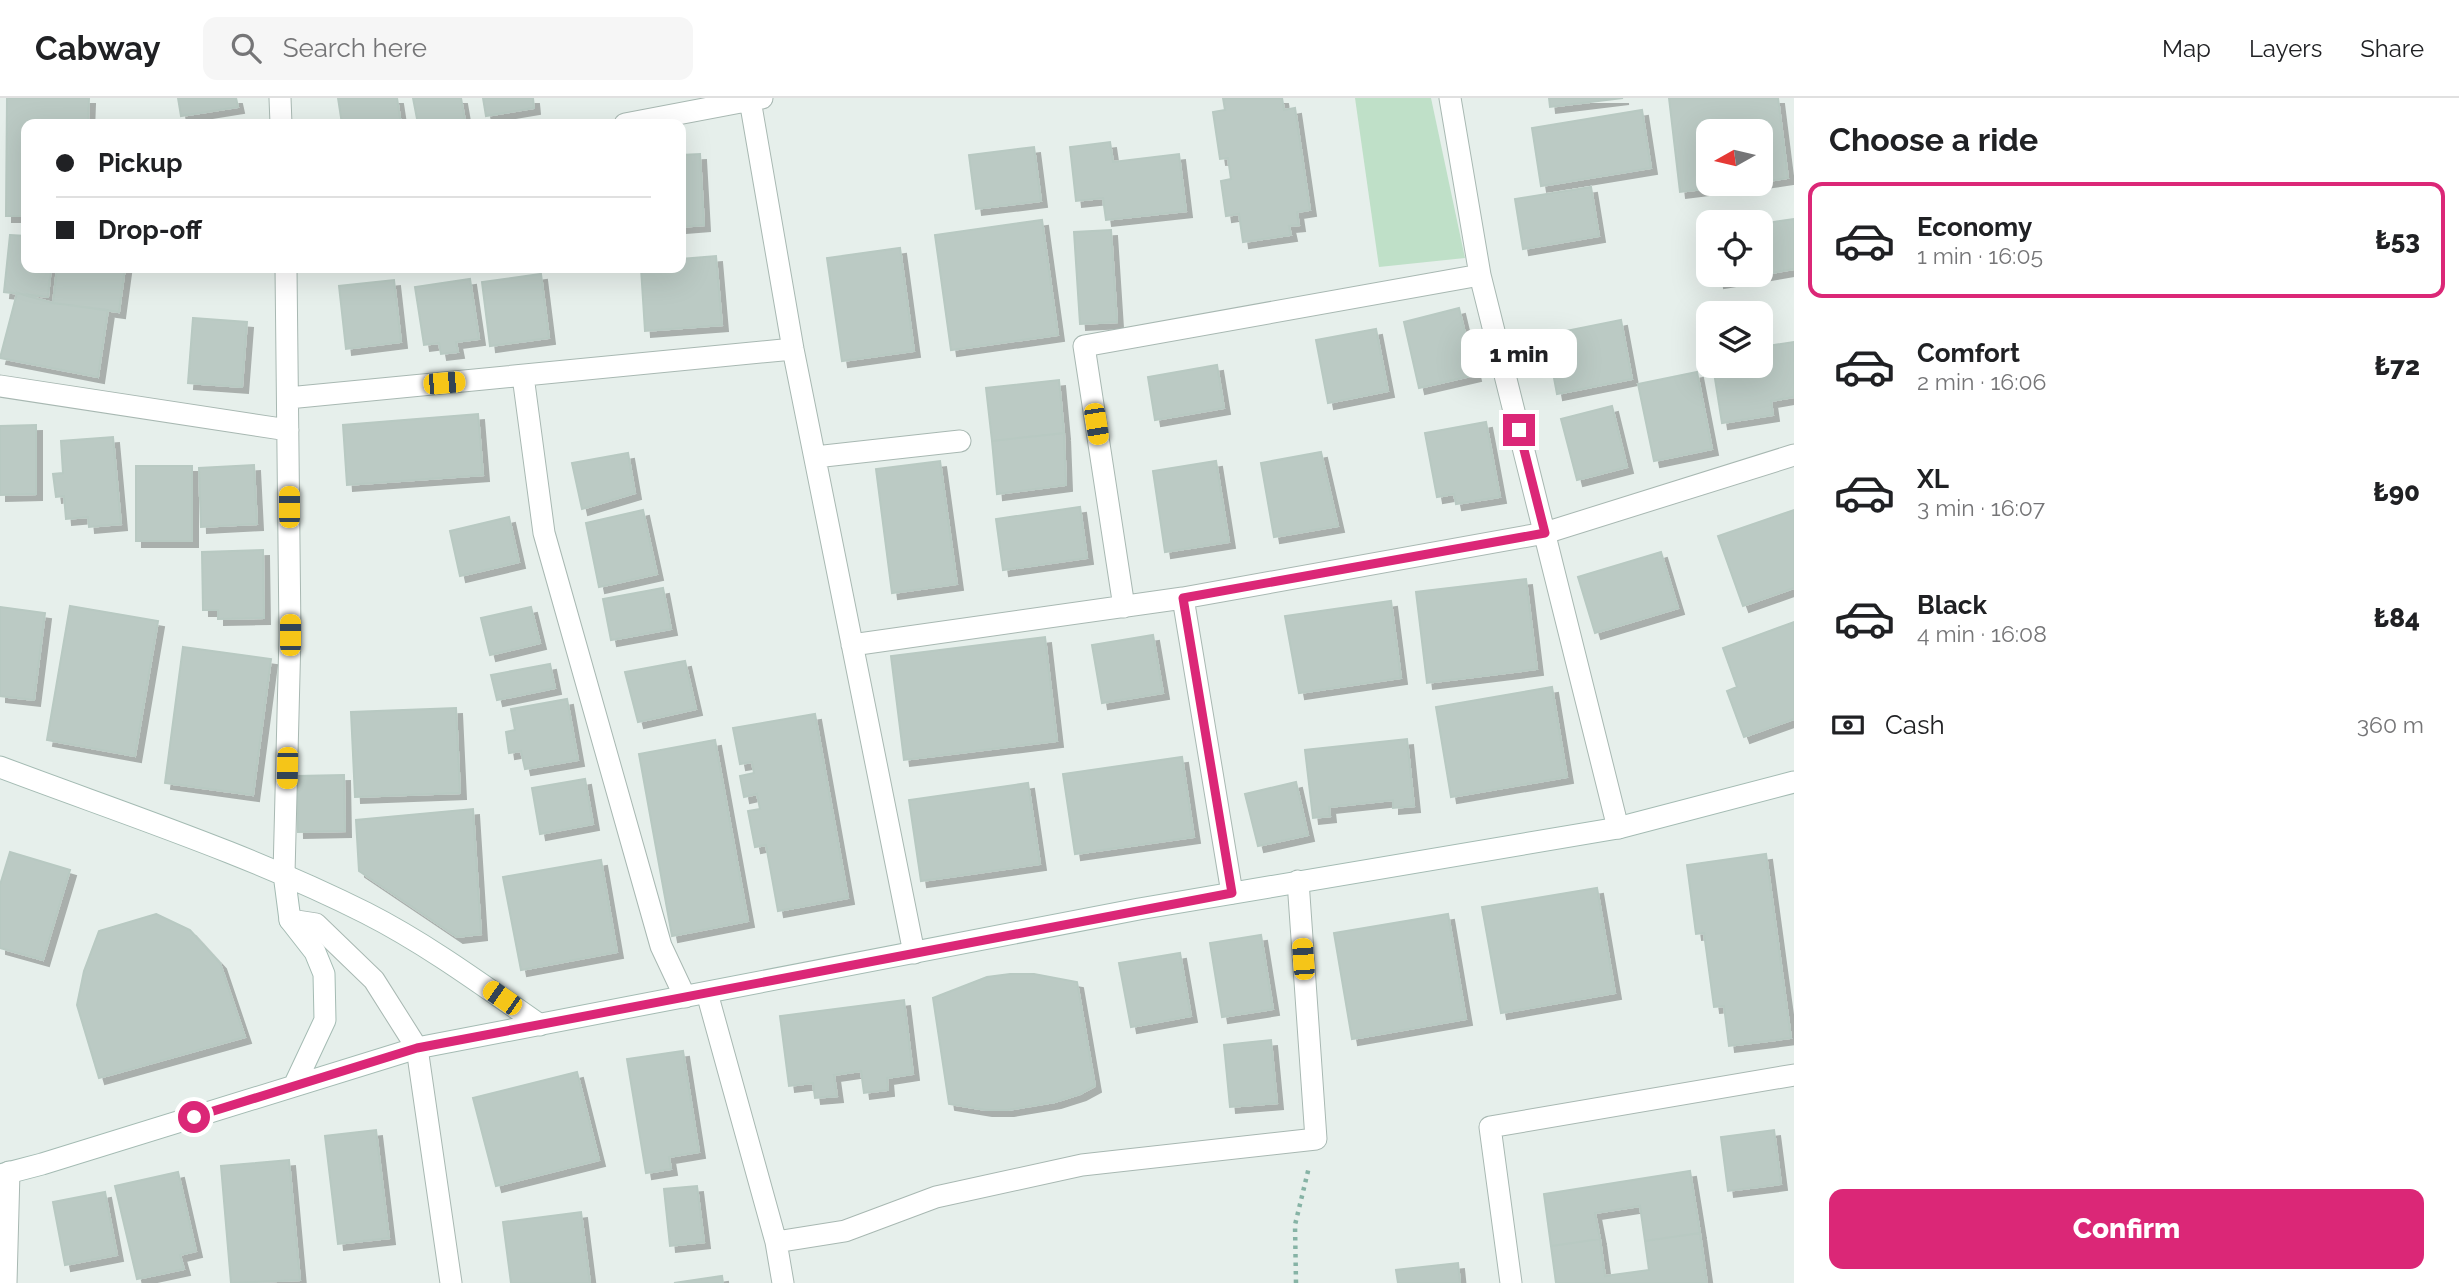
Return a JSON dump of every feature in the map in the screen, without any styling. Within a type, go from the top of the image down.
[{"type":"street","points":[[280,98],[281,119]]},
{"type":"street","points":[[1450,98],[1480,275],[1618,828]]},
{"type":"street","points":[[651,119],[756,99],[793,349],[914,953]]},
{"type":"street","points":[[286,273],[290,635],[284,874],[290,920],[315,952],[324,974],[325,1020],[294,1086]]},
{"type":"street","points":[[1124,607],[1084,346],[1480,275]]},
{"type":"street","points":[[288,398],[793,349]]},
{"type":"street","points":[[523,376],[544,533],[661,946],[685,997]]},
{"type":"street","points":[[0,386],[288,430]]},
{"type":"street","points":[[814,457],[960,441]]},
{"type":"street","points":[[852,645],[1183,598],[1545,533],[1794,455]]},
{"type":"street","points":[[1183,598],[1232,893]]},
{"type":"street","points":[[0,767],[284,874],[368,914],[463,972],[540,1025]]},
{"type":"street","points":[[6,1283],[5,1173],[417,1048],[1232,893],[1618,828],[1794,782]]},
{"type":"street","points":[[776,1242],[845,1231],[936,1197],[1083,1165],[1316,1139],[1298,881]]},
{"type":"street","points":[[290,920],[316,924],[373,980],[417,1048],[451,1283]]},
{"type":"street","points":[[707,993],[776,1242],[783,1283]]},
{"type":"street","points":[[1511,1283],[1490,1127],[1794,1076]]},
{"type":"path","points":[[1296,1283],[1295,1225],[1316,1139]]},
{"type":"green space","points":[[1355,98],[1431,98],[1465,258],[1379,267]]},
{"type":"building","points":[[7,98],[89,98],[88,119],[21,119],[21,216],[6,216]]},
{"type":"building","points":[[178,98],[236,98],[238,107],[181,116]]},
{"type":"building","points":[[338,98],[397,98],[400,119],[341,119]]},
{"type":"building","points":[[413,98],[461,98],[465,119],[417,119]]},
{"type":"building","points":[[483,98],[533,98],[534,108],[486,116]]},
{"type":"building","points":[[1223,98],[1282,98],[1284,110],[1295,108],[1310,210],[1297,212],[1299,225],[1289,226],[1291,235],[1243,242],[1239,214],[1226,216],[1221,181],[1231,179],[1228,158],[1220,159],[1213,112],[1225,110]]},
{"type":"building","points":[[1549,98],[1623,98],[1550,107]]},
{"type":"building","points":[[1669,98],[1778,98],[1788,178],[1773,180],[1773,119],[1696,119],[1696,190],[1680,192]]},
{"type":"building","points":[[1642,110],[1651,168],[1541,186],[1532,128]]},
{"type":"building","points":[[1110,142],[1113,162],[1179,154],[1186,211],[1106,220],[1103,198],[1076,201],[1070,147]]},
{"type":"building","points":[[1034,147],[1041,201],[976,209],[969,155]]},
{"type":"building","points":[[700,154],[704,225],[686,227],[686,155]]},
{"type":"building","points":[[1591,187],[1599,236],[1523,249],[1515,199]]},
{"type":"building","points":[[1794,219],[1794,269],[1773,273],[1773,222]]},
{"type":"building","points":[[1042,220],[1058,335],[951,350],[935,235]]},
{"type":"building","points":[[1111,230],[1117,322],[1080,324],[1074,232]]},
{"type":"building","points":[[10,235],[21,236],[21,273],[50,273],[48,297],[4,292]]},
{"type":"building","points":[[900,248],[914,351],[842,361],[827,258]]},
{"type":"building","points":[[716,256],[722,325],[645,331],[641,273],[686,273],[686,259]]},
{"type":"building","points":[[56,273],[124,273],[119,312],[53,303]]},
{"type":"building","points":[[541,274],[549,338],[490,346],[482,282]]},
{"type":"building","points":[[470,279],[479,339],[456,342],[458,352],[441,354],[439,343],[424,345],[415,287]]},
{"type":"building","points":[[394,280],[401,342],[346,349],[339,286]]},
{"type":"building","points":[[17,293],[53,303],[108,310],[98,377],[0,358]]},
{"type":"building","points":[[1459,308],[1475,375],[1419,388],[1404,322]]},
{"type":"building","points":[[193,318],[247,322],[242,387],[188,383]]},
{"type":"building","points":[[1621,320],[1632,379],[1557,394],[1546,335]]},
{"type":"building","points":[[1376,329],[1388,391],[1328,403],[1316,340]]},
{"type":"building","points":[[1794,342],[1794,397],[1771,401],[1773,415],[1722,423],[1715,378],[1773,378],[1773,345]]},
{"type":"building","points":[[1217,365],[1224,408],[1155,420],[1148,377]]},
{"type":"building","points":[[1696,372],[1712,449],[1654,461],[1638,384]]},
{"type":"building","points":[[1059,380],[1064,433],[992,441],[986,388]]},
{"type":"building","points":[[1612,406],[1627,467],[1577,480],[1561,419]]},
{"type":"building","points":[[478,414],[483,475],[347,485],[343,425]]},
{"type":"building","points":[[1486,422],[1500,497],[1456,504],[1454,494],[1437,497],[1425,433]]},
{"type":"building","points":[[36,425],[36,494],[0,495],[0,426]]},
{"type":"building","points":[[1064,433],[1066,485],[997,494],[992,441]]},
{"type":"building","points":[[113,437],[121,524],[89,527],[88,517],[66,519],[64,496],[56,497],[53,474],[63,473],[61,441]]},
{"type":"building","points":[[1321,452],[1338,526],[1274,537],[1261,463]]},
{"type":"building","points":[[628,453],[635,493],[582,509],[572,463]]},
{"type":"building","points":[[940,461],[957,584],[892,593],[876,469]]},
{"type":"building","points":[[1216,461],[1229,542],[1165,552],[1153,471]]},
{"type":"building","points":[[254,465],[257,524],[201,527],[199,468]]},
{"type":"building","points":[[136,466],[192,466],[192,541],[136,541]]},
{"type":"building","points":[[1080,507],[1087,558],[1003,570],[996,519]]},
{"type":"building","points":[[643,510],[657,574],[599,587],[586,523]]},
{"type":"building","points":[[1794,510],[1794,588],[1743,606],[1718,536]]},
{"type":"building","points":[[509,517],[519,562],[460,576],[450,531]]},
{"type":"building","points":[[263,550],[264,618],[218,619],[218,610],[203,610],[202,552]]},
{"type":"building","points":[[1661,552],[1678,608],[1595,633],[1578,577]]},
{"type":"building","points":[[1526,579],[1537,669],[1427,683],[1416,592]]},
{"type":"building","points":[[663,588],[671,629],[611,640],[603,599]]},
{"type":"building","points":[[1391,601],[1401,678],[1299,693],[1285,616]]},
{"type":"building","points":[[70,606],[158,621],[135,756],[47,740]]},
{"type":"building","points":[[0,607],[45,613],[34,700],[0,696]]},
{"type":"building","points":[[531,607],[540,643],[490,655],[481,618]]},
{"type":"building","points":[[1794,622],[1794,719],[1744,737],[1727,691],[1737,687],[1723,648]]},
{"type":"building","points":[[1153,635],[1163,693],[1102,703],[1092,645]]},
{"type":"building","points":[[1045,637],[1057,741],[904,760],[891,656]]},
{"type":"building","points":[[183,647],[271,659],[253,795],[165,783]]},
{"type":"building","points":[[685,661],[696,709],[638,722],[625,672]]},
{"type":"building","points":[[550,664],[555,688],[497,700],[491,675]]},
{"type":"building","points":[[1552,687],[1567,777],[1451,797],[1436,707]]},
{"type":"building","points":[[567,699],[578,760],[525,769],[521,751],[509,753],[506,732],[515,730],[511,709]]},
{"type":"building","points":[[456,708],[460,793],[355,797],[351,712]]},
{"type":"building","points":[[815,714],[848,898],[778,911],[766,845],[755,847],[748,811],[760,809],[757,794],[744,797],[740,776],[754,773],[752,762],[740,764],[733,728]]},
{"type":"building","points":[[1407,739],[1414,806],[1393,808],[1393,800],[1329,807],[1330,816],[1313,818],[1305,750]]},
{"type":"building","points":[[715,740],[748,921],[672,936],[639,754]]},
{"type":"building","points":[[1182,757],[1194,837],[1075,854],[1063,774]]},
{"type":"building","points":[[344,775],[345,831],[298,832],[297,776]]},
{"type":"building","points":[[585,779],[593,824],[540,834],[532,788]]},
{"type":"building","points":[[1296,782],[1308,835],[1258,846],[1245,794]]},
{"type":"building","points":[[1028,783],[1040,864],[921,881],[909,800]]},
{"type":"building","points":[[473,809],[481,934],[457,937],[359,871],[356,820]]},
{"type":"building","points":[[10,852],[70,870],[43,960],[0,948],[0,885]]},
{"type":"building","points":[[1766,854],[1791,1038],[1729,1046],[1724,1006],[1714,1007],[1704,933],[1696,934],[1687,865]]},
{"type":"building","points":[[601,860],[617,952],[521,970],[503,877]]},
{"type":"building","points":[[1597,888],[1615,993],[1501,1013],[1482,907]]},
{"type":"building","points":[[156,914],[190,930],[220,963],[245,1037],[99,1078],[77,1005],[84,971],[99,931]]},
{"type":"building","points":[[1448,914],[1466,1019],[1352,1039],[1334,933]]},
{"type":"building","points":[[1261,935],[1273,1009],[1222,1017],[1210,943]]},
{"type":"building","points":[[1180,953],[1191,1016],[1131,1027],[1119,963]]},
{"type":"building","points":[[1034,974],[1077,982],[1095,1086],[1055,1102],[1008,1110],[986,1110],[949,1104],[933,998],[987,977]]},
{"type":"building","points":[[904,1000],[913,1074],[887,1078],[888,1090],[864,1093],[861,1071],[834,1075],[837,1096],[815,1098],[813,1083],[789,1086],[780,1016]]},
{"type":"building","points":[[1271,1040],[1277,1103],[1230,1107],[1224,1045]]},
{"type":"building","points":[[683,1051],[699,1152],[669,1157],[671,1169],[646,1173],[627,1059]]},
{"type":"building","points":[[577,1072],[599,1160],[496,1186],[473,1098]]},
{"type":"building","points":[[376,1130],[389,1238],[338,1244],[325,1136]]},
{"type":"building","points":[[1774,1130],[1781,1184],[1728,1191],[1721,1137]]},
{"type":"building","points":[[289,1160],[300,1280],[231,1283],[221,1166]]},
{"type":"building","points":[[1690,1171],[1700,1233],[1645,1241],[1640,1206],[1595,1213],[1600,1239],[1551,1246],[1544,1194]]},
{"type":"building","points":[[178,1172],[196,1251],[180,1255],[184,1269],[137,1279],[115,1186]]},
{"type":"building","points":[[697,1186],[704,1242],[670,1246],[664,1189]]},
{"type":"building","points":[[105,1192],[117,1255],[65,1265],[53,1202]]},
{"type":"building","points":[[581,1212],[590,1283],[511,1283],[503,1222]]},
{"type":"building","points":[[1700,1233],[1707,1283],[1556,1283],[1551,1246],[1600,1239],[1605,1276],[1649,1270],[1645,1241]]},
{"type":"building","points":[[1458,1263],[1460,1283],[1398,1283],[1396,1270]]},
{"type":"building","points":[[722,1276],[723,1283],[674,1283]]},
{"type":"route","points":[[194,1117],[417,1048],[1232,893],[1183,598],[1545,533],[1519,430]]}]
